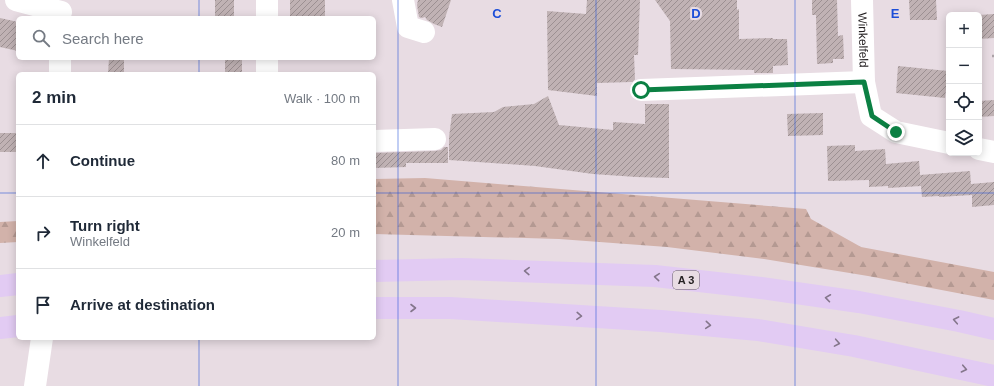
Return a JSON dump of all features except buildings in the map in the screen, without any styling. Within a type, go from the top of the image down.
[{"type":"highway","name":"A 3","points":[[376,271],[462,269],[656,276],[761,288],[858,302],[994,329]]},
{"type":"highway","points":[[0,286],[16,284]]},
{"type":"highway","points":[[376,308],[450,308],[661,320],[758,330],[854,346],[994,376]]},
{"type":"street","points":[[16,0],[61,10]]},
{"type":"street","points":[[267,0],[267,16]]},
{"type":"street","points":[[403,0],[408,27],[424,32]]},
{"type":"street","name":"Winkelfeld","points":[[862,0],[864,82],[872,116],[896,132],[946,142]]},
{"type":"street","points":[[60,60],[60,72]]},
{"type":"street","points":[[267,60],[267,72]]},
{"type":"street","points":[[641,90],[864,82]]},
{"type":"street","points":[[376,141],[435,139]]},
{"type":"street","points":[[982,150],[994,152]]},
{"type":"street","points":[[35,386],[42,340]]},
{"type":"green space","points":[[425,178],[806,209],[811,219],[861,247],[994,272],[994,300],[868,276],[764,259],[667,247],[559,239],[376,234],[376,179]]},
{"type":"green space","points":[[16,221],[16,242],[0,243],[0,222]]},
{"type":"route","points":[[641,90],[864,82],[872,116],[896,132]]}]
